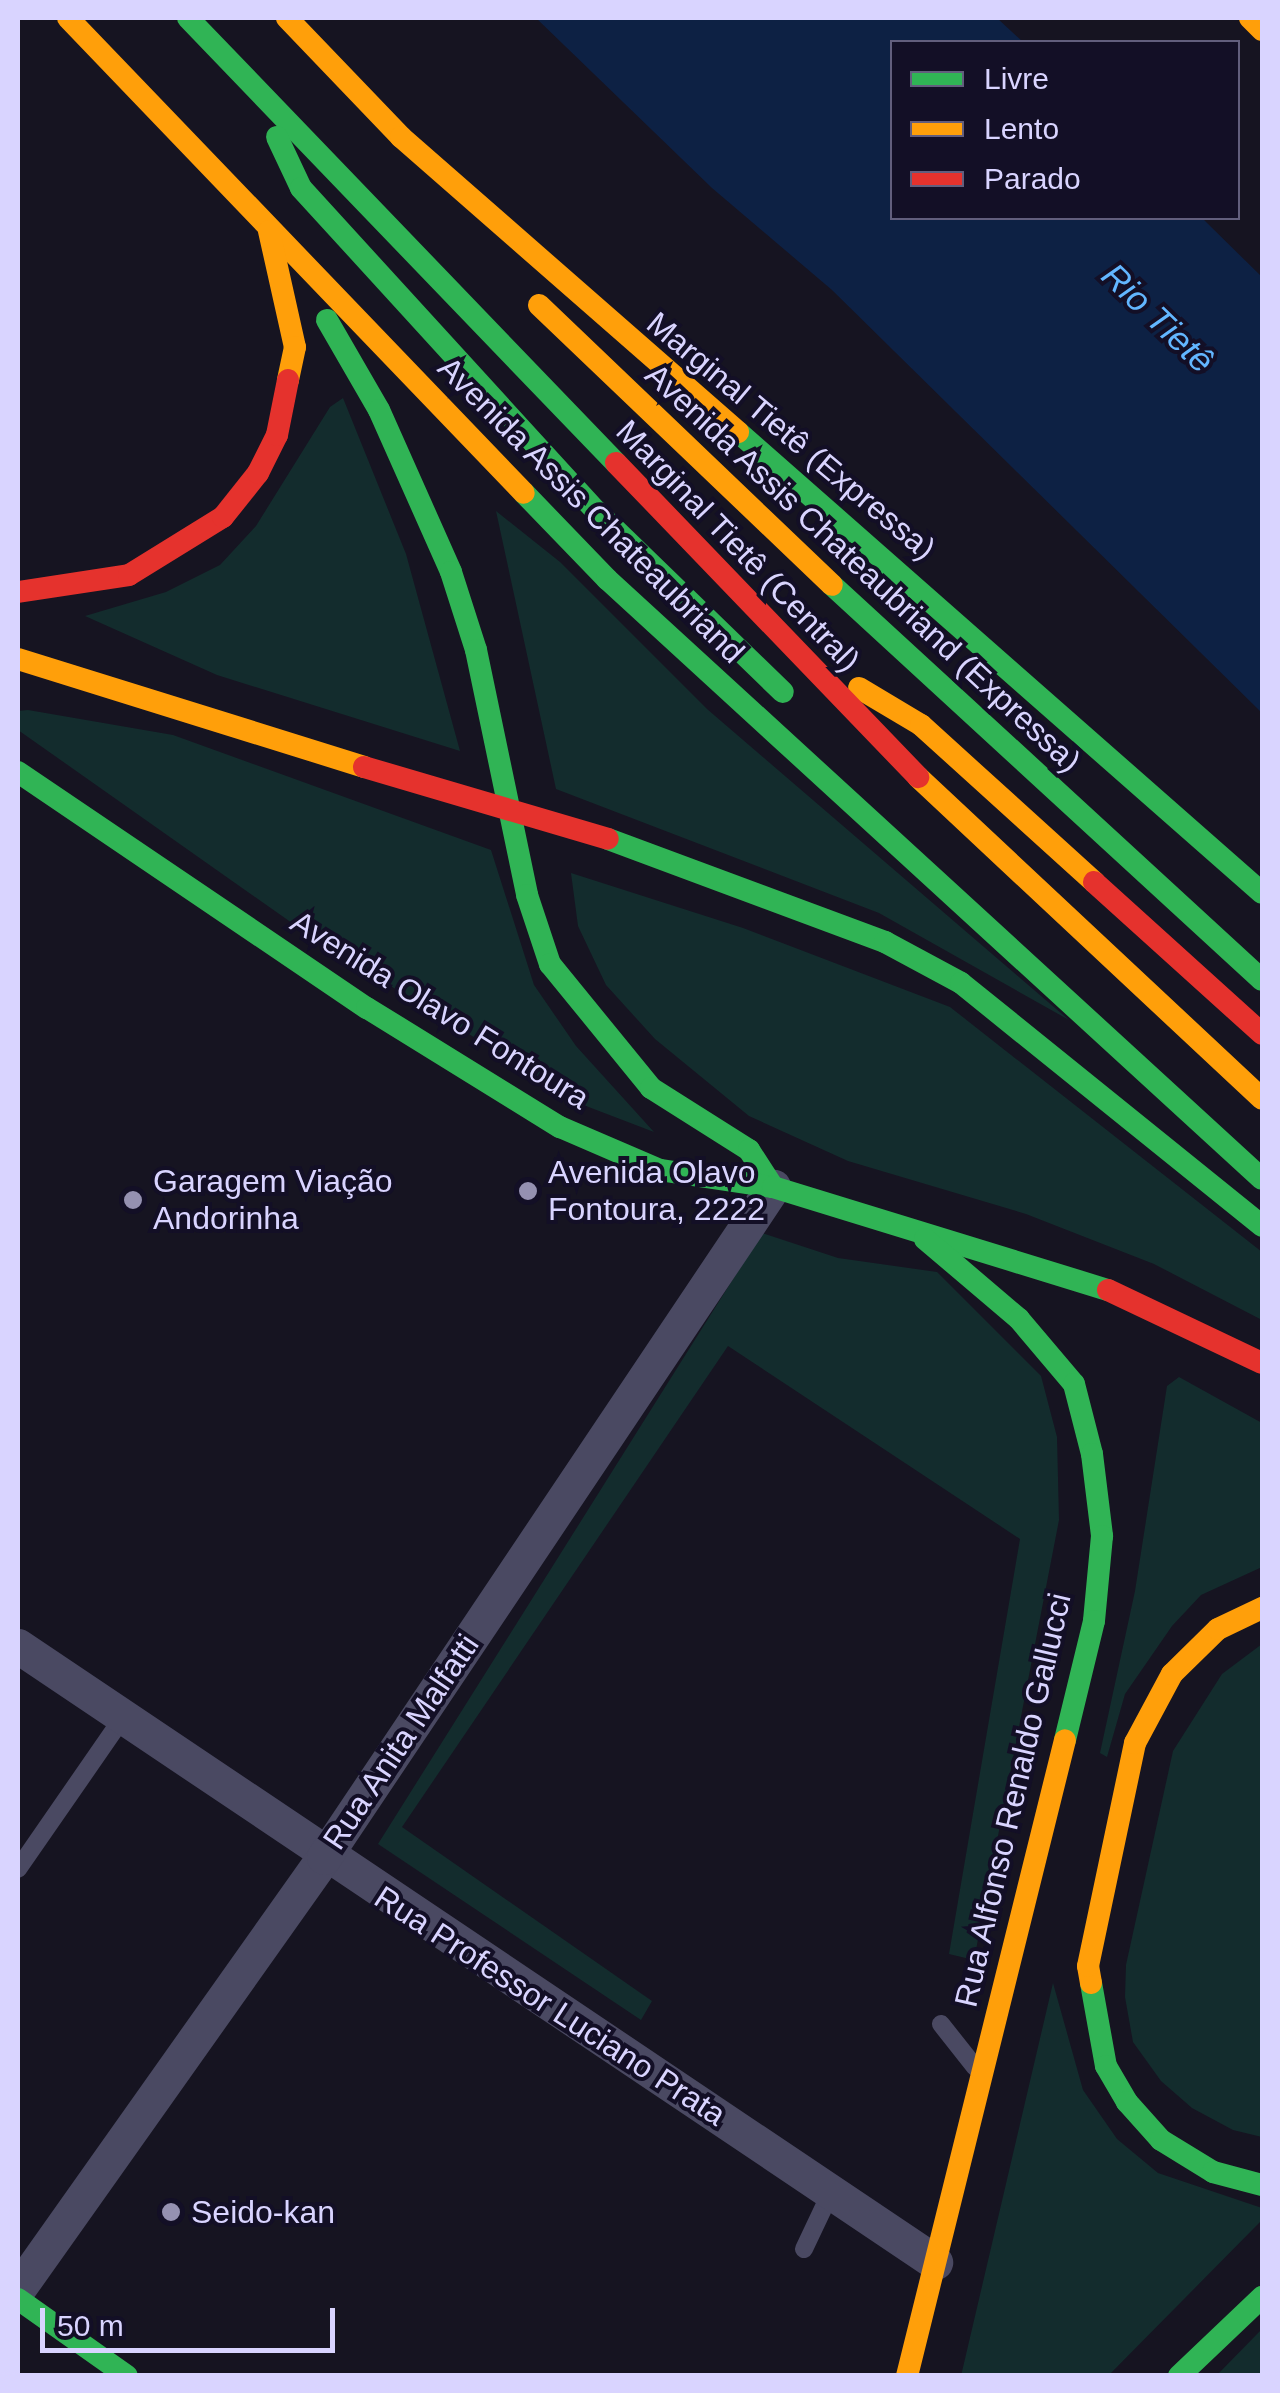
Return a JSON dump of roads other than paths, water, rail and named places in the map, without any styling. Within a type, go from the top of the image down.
[{"type":"main road","name":"Avenida Assis Chateaubriand","points":[[68,18],[288,252],[608,579],[957,904],[1095,1022]]},
{"type":"main road","name":"Marginal Tietê (Central)","points":[[188,18],[275,104],[972,833],[1262,1100]]},
{"type":"main road","name":"Marginal Tietê (Expressa)","points":[[287,18],[401,137],[702,404],[992,649],[1262,893]]},
{"type":"main road","points":[[1250,18],[1262,30]]},
{"type":"main road","points":[[275,104],[283,159],[300,188],[596,510],[806,714]]},
{"type":"main road","points":[[401,137],[468,230]]},
{"type":"main road","points":[[18,592],[64,590],[129,575],[182,547],[223,517],[258,473],[278,435],[295,347],[269,232]]},
{"type":"main road","points":[[288,252],[378,410],[450,572],[476,650],[526,895],[550,964],[651,1088],[749,1150],[773,1186]]},
{"type":"main road","name":"Avenida Assis Chateaubriand (Expressa)","points":[[518,283],[691,455],[1262,980]]},
{"type":"main road","points":[[47,612],[64,590]]},
{"type":"main road","points":[[95,656],[155,697]]},
{"type":"main road","points":[[18,659],[155,697],[364,767],[608,840],[885,942],[961,983],[1262,1226]]},
{"type":"main road","points":[[18,675],[50,667]]},
{"type":"main road","points":[[814,671],[889,703],[921,726],[1262,1034]]},
{"type":"main road","name":"Avenida Olavo Fontoura","points":[[18,772],[367,1008],[560,1127],[660,1170],[773,1186],[923,1237],[1045,1266],[1159,1310],[1262,1362]]},
{"type":"main road","points":[[1032,934],[1095,1022],[1262,1179]]},
{"type":"main road","name":"Rua Alfonso Renaldo Gallucci","points":[[906,2376],[1094,1620],[1102,1536],[1092,1454],[1074,1384],[1019,1319],[923,1237]]},
{"type":"main road","points":[[1262,1608],[1218,1628],[1172,1674],[1135,1743],[1088,1966],[1106,2066],[1126,2102],[1161,2140],[1213,2172],[1262,2185]]},
{"type":"main road","points":[[1179,2376],[1262,2297]]},
{"type":"main road","points":[[18,2298],[127,2376]]},
{"type":"street","name":"Rua Anita Malfatti","points":[[18,2289],[124,2147],[324,1857],[773,1186]]},
{"type":"street","name":"Rua Professor Luciano Prata","points":[[18,1646],[324,1857],[935,2262]]},
{"type":"lane","points":[[18,1869],[121,1720]]},
{"type":"lane","points":[[941,2024],[982,2075]]},
{"type":"lane","points":[[804,2250],[830,2192]]},
{"type":"water","name":"Rio Tietê","points":[[536,18],[997,18],[1021,40],[890,40],[890,220],[1204,220],[1262,277],[1262,713],[832,290],[712,188]]},
{"type":"place","name":"Avenida Olavo Fontoura, 2222","points":[[528,1191]]},
{"type":"place","name":"Garagem Viação Andorinha","points":[[133,1200]]},
{"type":"place","name":"Seido-kan","points":[[171,2212]]}]
